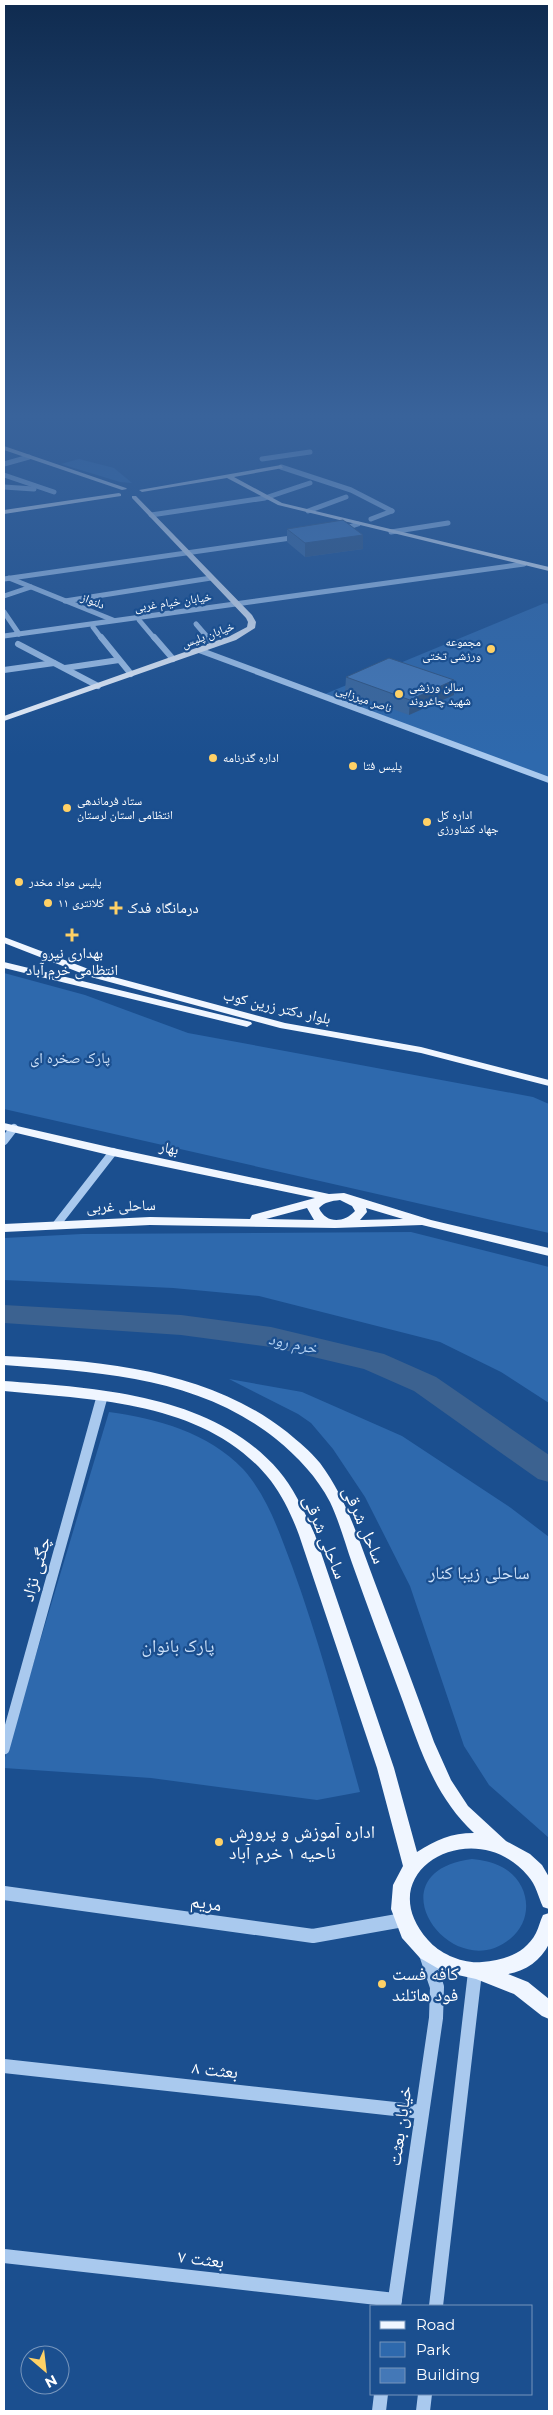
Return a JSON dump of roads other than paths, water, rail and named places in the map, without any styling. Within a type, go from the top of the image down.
[{"type":"main road","name":"خیابان پلیس","points":[[4,719],[199,650],[244,633],[251,628],[252,622],[166,531]]},
{"type":"main road","points":[[386,531],[549,569]]},
{"type":"main road","name":"بلوار دکتر زرین کوب","points":[[7,943],[95,975],[276,1024],[420,1050],[549,1083]]},
{"type":"main road","name":"بلوار دکتر زرین کوب","points":[[4,966],[209,1017],[392,1052],[549,1090]]},
{"type":"main road","name":"بهار","points":[[9,1127],[323,1199],[340,1196],[351,1199]]},
{"type":"main road","points":[[265,1216],[278,1208],[282,1201],[281,1194],[270,1186]]},
{"type":"main road","points":[[240,1222],[323,1199]]},
{"type":"main road","points":[[323,1199],[313,1208],[315,1215],[322,1221],[340,1224],[356,1219],[361,1212],[359,1204],[351,1199]]},
{"type":"main road","points":[[351,1199],[427,1223],[549,1252]]},
{"type":"main road","name":"ساحلی غربی","points":[[4,1228],[150,1221],[240,1222]]},
{"type":"main road","points":[[240,1222],[427,1223]]},
{"type":"main road","name":"ساحل شرقی","points":[[4,1360],[96,1368],[155,1376],[192,1386],[234,1404],[269,1426],[300,1450],[319,1474],[337,1502],[426,1742],[444,1784],[462,1811],[499,1845]]},
{"type":"main road","name":"ساحلی شرقی","points":[[4,1386],[102,1397],[143,1403],[175,1411],[205,1424],[236,1442],[264,1465],[282,1486],[298,1514],[310,1543],[400,1818],[412,1866]]},
{"type":"main road","points":[[549,1901],[548,1891],[537,1871],[520,1856],[499,1845],[474,1840],[450,1842],[428,1851],[412,1866],[402,1882],[400,1901],[403,1920],[411,1937],[426,1953],[441,1963],[478,1972],[522,1988],[549,2010]]},
{"type":"main road","points":[[478,1972],[499,1970],[520,1962],[537,1948],[547,1931],[549,1921]]},
{"type":"street","points":[[391,532],[399,531]]},
{"type":"street","points":[[6,579],[304,536]]},
{"type":"street","name":"خیابان خیام غربی","points":[[4,636],[524,564]]},
{"type":"street","points":[[65,601],[211,578]]},
{"type":"street","name":"دلنواز","points":[[6,579],[31,587],[114,621]]},
{"type":"street","points":[[4,596],[31,587]]},
{"type":"street","points":[[4,612],[19,634]]},
{"type":"street","points":[[139,620],[173,659]]},
{"type":"street","points":[[196,624],[214,644]]},
{"type":"street","points":[[93,627],[131,674]]},
{"type":"street","points":[[18,644],[98,686]]},
{"type":"street","name":"ناصر میرزایی","points":[[199,650],[549,780]]},
{"type":"street","points":[[65,668],[119,660]]},
{"type":"street","points":[[4,670],[54,663]]},
{"type":"street","points":[[4,1141],[9,1127]]},
{"type":"street","points":[[57,1224],[113,1152]]},
{"type":"street","name":"چگنی نژاد","points":[[4,1749],[102,1397]]},
{"type":"street","name":"مریم","points":[[4,1893],[313,1936],[403,1920]]},
{"type":"street","name":"خیابان بعثت","points":[[394,2303],[436,2018],[437,1988],[426,1953]]},
{"type":"street","points":[[436,2305],[478,1972]]},
{"type":"street","name":"بعثت ۸","points":[[4,2066],[422,2112]]},
{"type":"street","name":"بعثت ۷","points":[[4,2256],[394,2303]]},
{"type":"street","points":[[378,2411],[381,2395]]},
{"type":"street","points":[[423,2411],[425,2395]]},
{"type":"waterway","name":"خرم رود","points":[[4,1314],[181,1325],[271,1337],[373,1361],[425,1384],[549,1471]]},
{"type":"place","name":"مجموعه ورزشی تختی","points":[[491,649]]},
{"type":"place","name":"سالن ورزشی شهید چاغروند","points":[[399,694]]},
{"type":"place","name":"اداره گذرنامه","points":[[213,758]]},
{"type":"place","name":"پلیس فتا","points":[[353,766]]},
{"type":"place","name":"ستاد فرماندهی انتظامی استان لرستان","points":[[67,808]]},
{"type":"place","name":"اداره کل جهاد کشاورزی","points":[[427,822]]},
{"type":"place","name":"پلیس مواد مخدر","points":[[19,882]]},
{"type":"place","name":"کلانتری ۱۱","points":[[48,903]]},
{"type":"place","name":"درمانگاه فدک","points":[[116,908]]},
{"type":"place","name":"بهداری نیرو انتظامی خرم آباد","points":[[72,935]]},
{"type":"place","name":"اداره آموزش و پرورش ناحیه ۱ خرم آباد","points":[[219,1842]]},
{"type":"place","name":"کافه فست فود هاتلند","points":[[382,1984]]},
{"type":"park label","name":"پارک صخره ای","points":[[70,1058]]},
{"type":"park label","name":"ساحلی زیبا کنار","points":[[479,1573]]},
{"type":"park label","name":"پارک بانوان","points":[[178,1646]]}]
